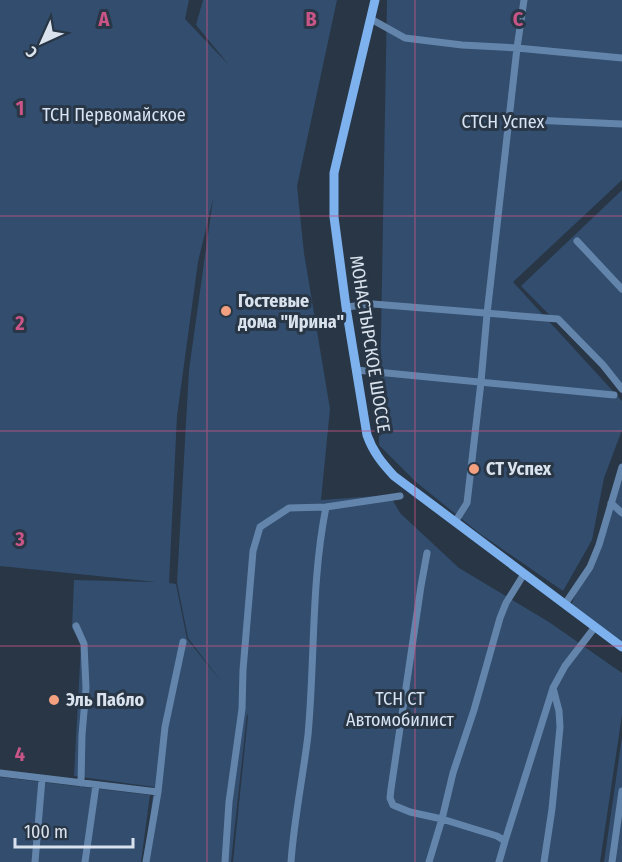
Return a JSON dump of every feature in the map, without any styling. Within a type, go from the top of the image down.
[{"type":"main road","name":"МОНАСТЫРСКОЕ ШОССЕ","points":[[375,0],[334,173],[334,217],[346,307],[367,435],[371,447],[379,460],[394,476],[622,647]]},
{"type":"street","points":[[455,522],[467,503],[524,0]]},
{"type":"street","points":[[371,19],[405,38],[622,58]]},
{"type":"street","points":[[510,119],[622,124]]},
{"type":"street","points":[[577,241],[622,289]]},
{"type":"street","points":[[346,307],[373,304],[558,319],[603,365],[622,389]]},
{"type":"street","points":[[356,370],[614,395]]},
{"type":"street","points":[[565,604],[590,567],[599,545],[622,467]]},
{"type":"street","points":[[225,862],[229,802],[242,709],[253,551],[260,527],[289,508],[326,507],[400,496]]},
{"type":"street","points":[[611,503],[622,513]]},
{"type":"street","points":[[291,862],[308,735],[321,532],[326,507]]},
{"type":"street","points":[[428,553],[421,586],[390,798],[393,805],[410,812],[442,819],[497,836],[505,841]]},
{"type":"street","points":[[429,862],[453,773],[474,710],[500,618],[506,603],[524,574]]},
{"type":"street","points":[[76,626],[84,644],[86,677],[81,783]]},
{"type":"street","points":[[499,862],[553,688],[565,666],[595,627]]},
{"type":"street","points":[[146,862],[158,792],[165,727],[183,642]]},
{"type":"street","points":[[544,862],[560,727],[559,711],[553,688]]},
{"type":"street","points":[[0,773],[158,792]]},
{"type":"street","points":[[35,862],[42,778]]},
{"type":"street","points":[[85,862],[96,785]]},
{"type":"street","points":[[612,862],[622,791]]},
{"type":"green space","points":[[0,0],[189,0],[185,19],[229,65],[196,25],[203,0],[337,0],[297,186],[304,253],[330,409],[321,500],[390,495],[400,513],[459,568],[549,622],[622,673],[622,715],[600,862],[233,862],[247,714],[231,862],[144,862],[154,787],[74,776],[81,644],[72,628],[74,580],[156,582],[0,566]],"holes":[[[213,199],[189,370],[177,582],[188,638],[223,684],[187,639],[176,584],[169,583],[177,416],[198,262]]]},
{"type":"green space","name":"СТСН Успех","points":[[387,0],[622,0],[622,180],[513,282],[622,401],[622,430],[604,478],[592,540],[563,591],[479,533],[416,482],[379,445]]},
{"type":"green space","points":[[622,190],[622,389],[521,286]]},
{"type":"green space","points":[[622,472],[622,642],[571,605],[606,520]]},
{"type":"green space","points":[[622,737],[622,862],[604,862]]},
{"type":"green space","points":[[0,777],[150,795],[141,862],[0,862]]},
{"type":"place","name":"Гостевые дома \"Ирина\"","points":[[226,311]]},
{"type":"place","name":"СТ Успех","points":[[474,469]]},
{"type":"place","name":"Эль Пабло","points":[[54,700]]},
{"type":"park label","name":"ТСН Первомайское","points":[[114,115]]},
{"type":"park label","name":"ТСН СТ Автомобилист","points":[[400,709]]}]
